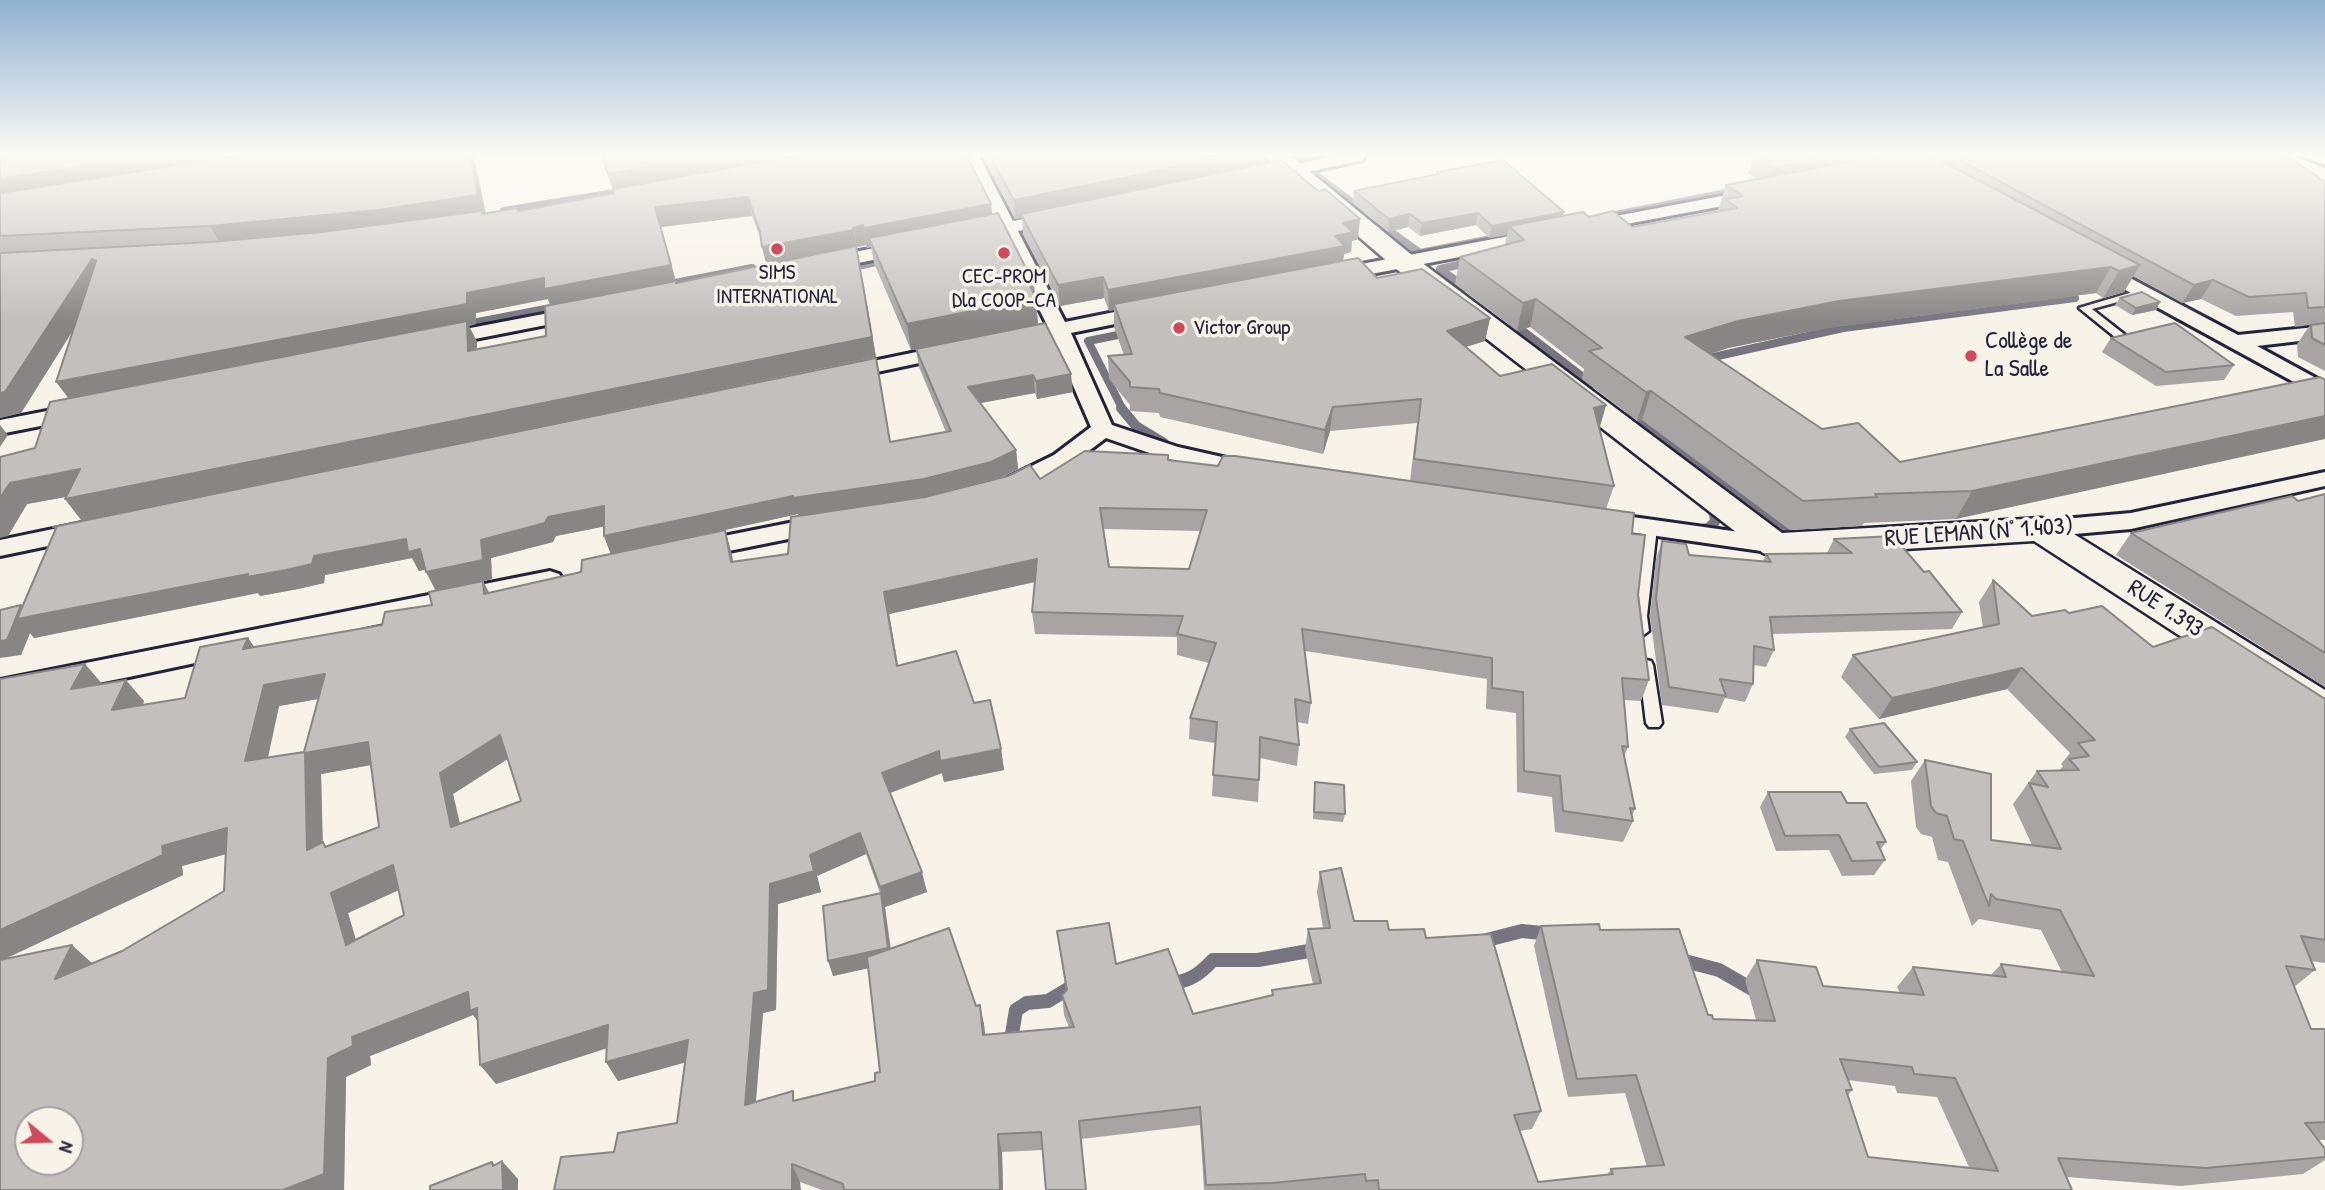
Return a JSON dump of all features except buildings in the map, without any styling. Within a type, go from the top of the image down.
[{"type":"street","points":[[1001,212],[1059,329],[1103,429],[1172,453],[1280,475]]},
{"type":"street","points":[[1343,212],[1404,262],[1775,545]]},
{"type":"street","points":[[1311,280],[1667,212]]},
{"type":"street","points":[[955,238],[1077,214]]},
{"type":"street","points":[[805,268],[928,244]]},
{"type":"street","points":[[2082,258],[2325,392]]},
{"type":"street","points":[[828,376],[1165,308]]},
{"type":"street","points":[[423,344],[600,309]]},
{"type":"street","points":[[2235,342],[2325,332]]},
{"type":"street","points":[[0,427],[96,408]]},
{"type":"street","points":[[978,495],[1002,489],[1062,460],[1103,429]]},
{"type":"street","name":"RUE LEMAN (N° 1.403)","points":[[1571,517],[1775,545],[2132,521],[2325,479]]},
{"type":"street","points":[[676,554],[782,530],[849,520]]},
{"type":"street","points":[[0,548],[109,525]]},
{"type":"street","name":"RUE 1.393","points":[[2041,529],[2325,710]]},
{"type":"street","points":[[0,691],[568,576]]},
{"type":"lane","points":[[2125,341],[2084,308],[2143,292]]},
{"type":"lane","points":[[1650,528],[1640,616],[1654,723]]},
{"type":"waterway","points":[[1605,217],[1633,212]]},
{"type":"waterway","points":[[1380,224],[1420,253],[1521,233]]},
{"type":"waterway","points":[[847,268],[886,260]]},
{"type":"waterway","points":[[1466,288],[1440,269],[1471,262]]},
{"type":"waterway","points":[[665,285],[752,268]]},
{"type":"waterway","points":[[1700,360],[1843,328],[2075,298]]},
{"type":"waterway","points":[[462,325],[556,307]]},
{"type":"waterway","points":[[1510,321],[1592,384]]},
{"type":"waterway","points":[[1123,410],[1088,341],[1128,333]]},
{"type":"waterway","points":[[1121,408],[1136,426],[1164,443]]},
{"type":"waterway","points":[[1630,412],[1787,531]]},
{"type":"waterway","points":[[1697,530],[1708,528],[1715,522],[1714,513],[1708,506]]},
{"type":"waterway","points":[[1479,942],[1522,931],[1552,934]]},
{"type":"waterway","points":[[1168,984],[1193,977],[1213,960],[1258,960],[1320,949]]},
{"type":"waterway","points":[[1677,959],[1719,970],[1759,993]]},
{"type":"waterway","points":[[1010,1046],[1016,1010],[1027,1003],[1048,1001],[1078,983]]},
{"type":"place","name":"SIMS INTERNATIONAL","points":[[777,249]]},
{"type":"place","name":"CEC-PROM Dla COOP-CA","points":[[1004,253]]},
{"type":"place","name":"Victor Group","points":[[1179,328]]},
{"type":"place","name":"Collège de La Salle","points":[[1971,356]]}]
